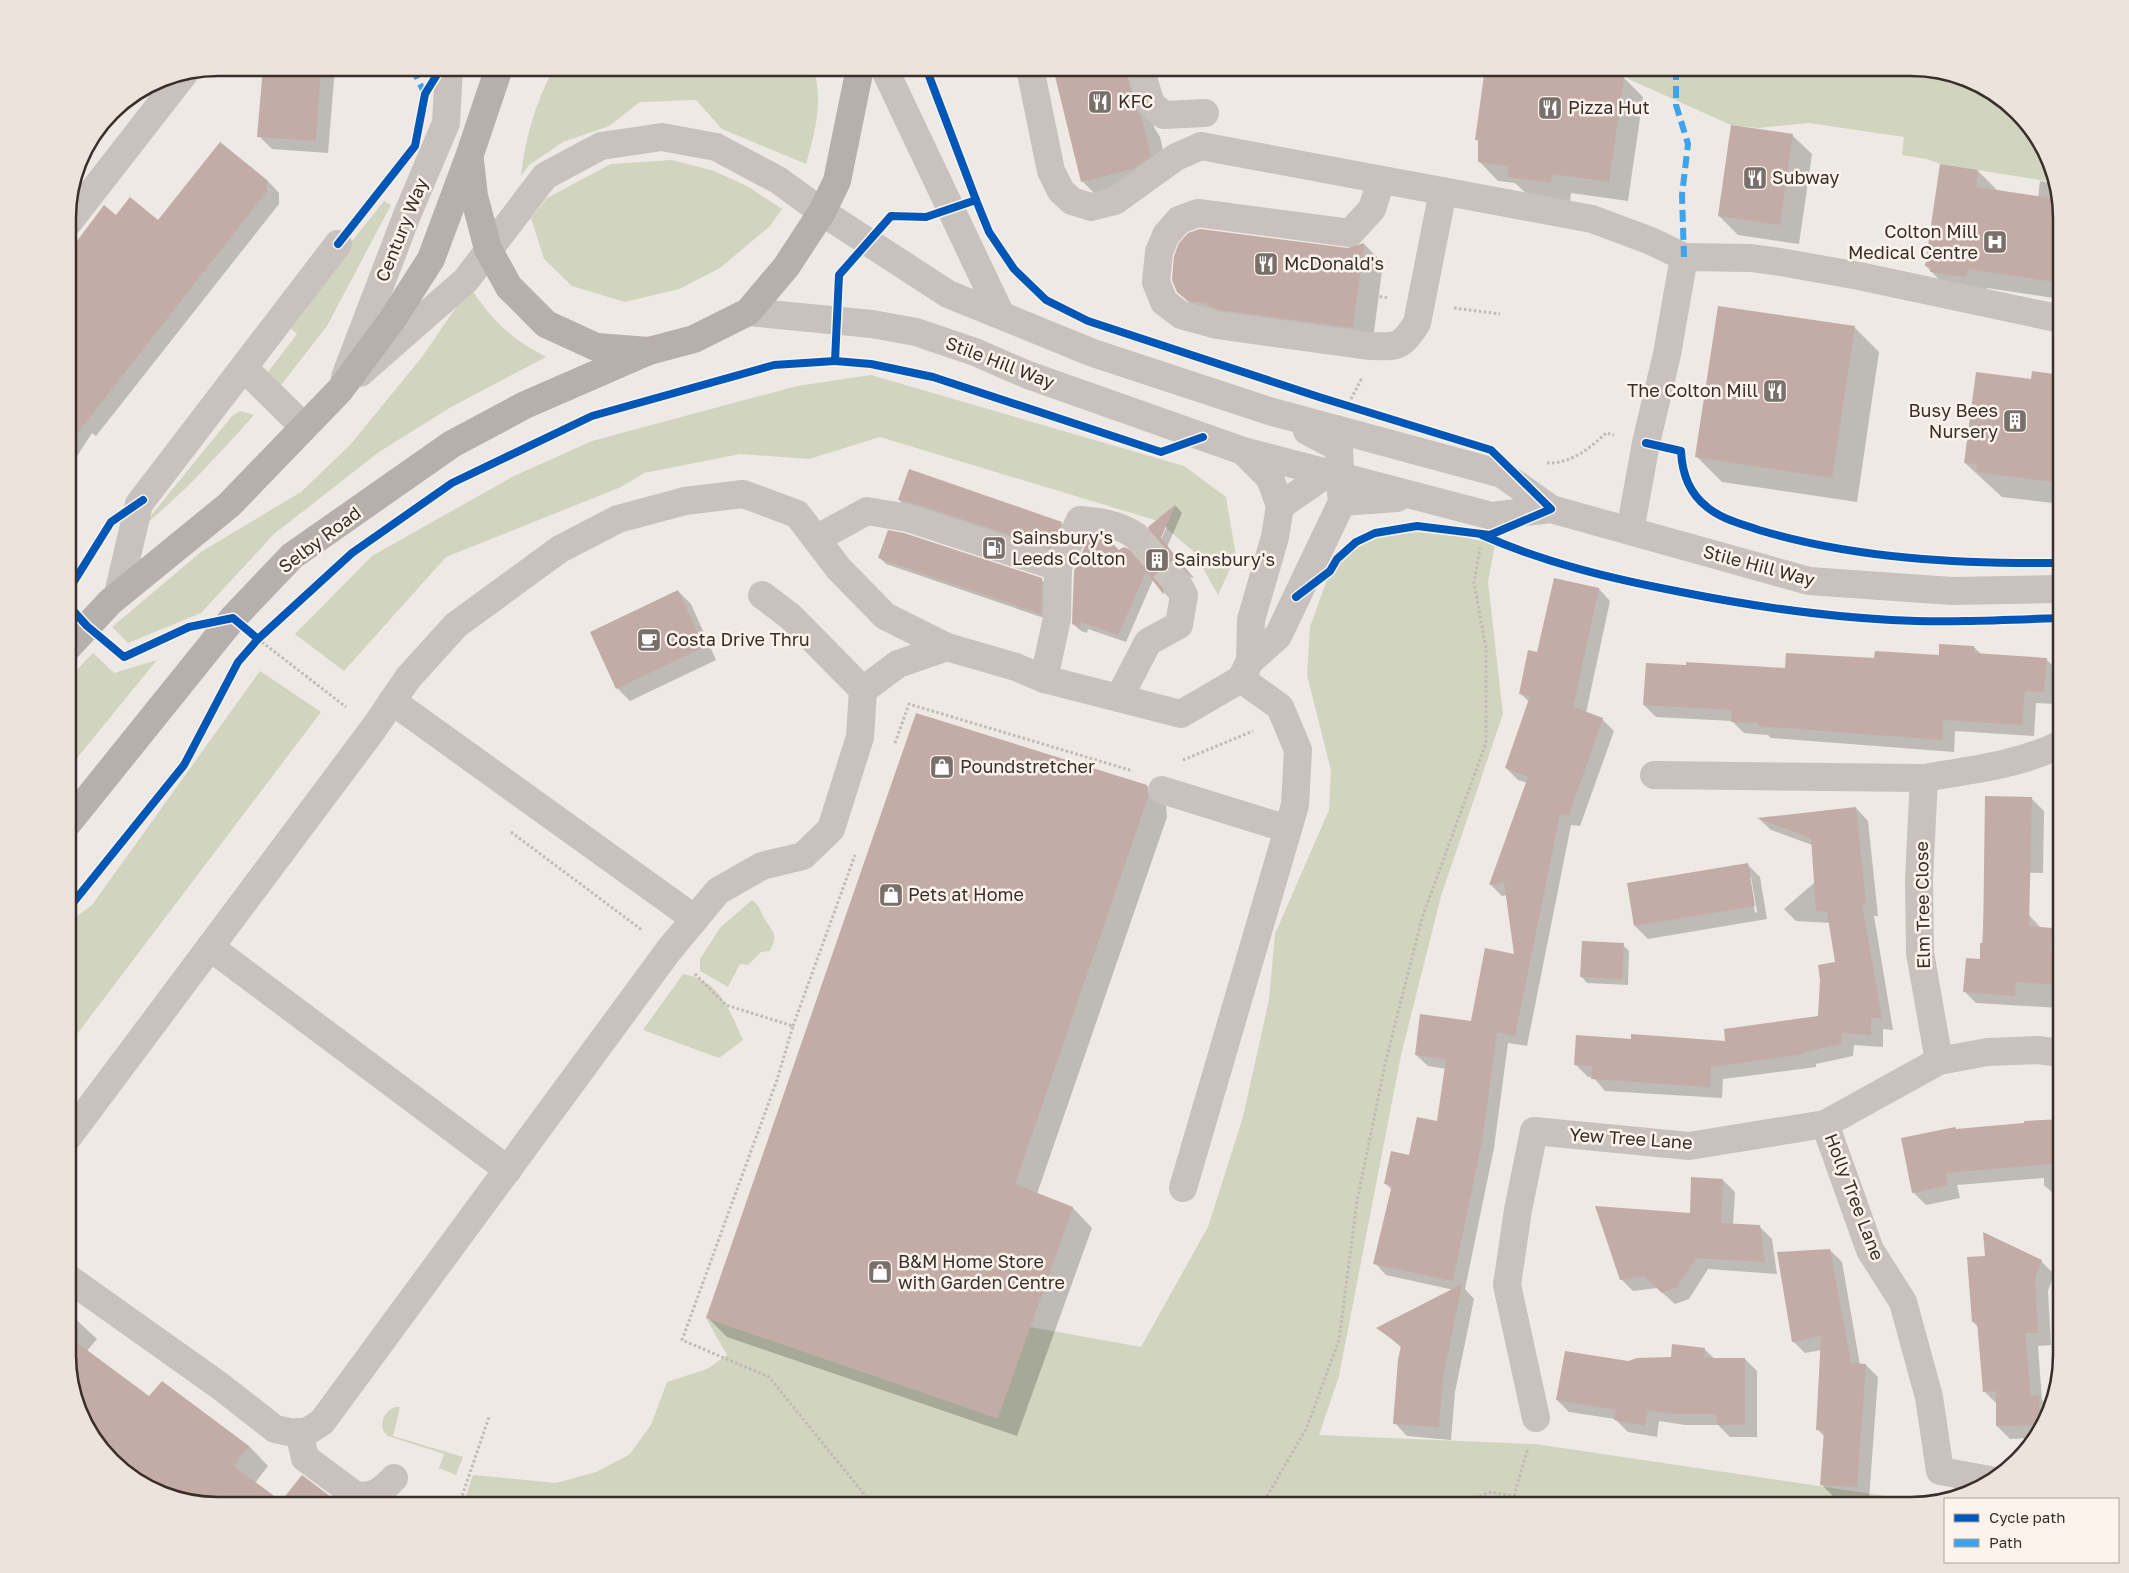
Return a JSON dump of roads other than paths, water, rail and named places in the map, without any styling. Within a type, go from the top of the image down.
[{"type":"main road","points":[[77,637],[118,594],[229,505],[340,390],[392,320],[431,259],[497,76]]},
{"type":"main road","points":[[469,157],[474,196],[488,249],[509,287],[546,324],[596,347],[649,351],[694,340],[748,312],[786,267],[822,212],[837,181],[858,76]]},
{"type":"main road","name":"Selby Road","points":[[77,812],[233,618],[292,556],[452,444],[525,405],[649,351]]},
{"type":"street","name":"Century Way","points":[[340,390],[407,215],[446,123],[449,76]]},
{"type":"street","name":"Century Way","points":[[452,76],[469,157]]},
{"type":"street","points":[[888,76],[1001,315]]},
{"type":"street","points":[[1032,76],[1051,171],[1061,191],[1072,201],[1091,207],[1115,201],[1176,157],[1200,146],[1592,219],[1651,240],[1684,257],[1751,258],[1780,262],[1859,276],[2053,317]]},
{"type":"street","points":[[1142,76],[1151,104],[1164,115],[1205,113]]},
{"type":"street","points":[[77,211],[177,83]]},
{"type":"street","name":"Stile Hill Way","points":[[488,249],[545,176],[601,146],[662,137],[716,147],[778,180],[822,212],[948,294],[1093,354],[1269,411],[1502,474],[1551,509],[1809,582],[1952,592],[2053,589]]},
{"type":"street","points":[[1381,180],[1372,209],[1350,233],[1198,213],[1179,220],[1166,234],[1159,252],[1156,282],[1164,302],[1181,316],[1217,325],[1369,346],[1392,346],[1406,340],[1417,323],[1442,191]]},
{"type":"street","points":[[118,594],[139,504],[338,244]]},
{"type":"street","points":[[340,390],[466,280],[488,249]]},
{"type":"street","points":[[1630,531],[1646,443],[1667,354],[1684,257]]},
{"type":"street","name":"Stile Hill Way","points":[[748,312],[872,324],[916,332],[1243,451],[1338,479],[1416,495],[1492,516],[1551,509]]},
{"type":"street","points":[[244,368],[304,427]]},
{"type":"street","name":"Stile Hill Way","points":[[1269,411],[1339,448],[1338,479]]},
{"type":"street","points":[[1280,506],[1338,479],[1377,440]]},
{"type":"street","name":"Stile Hill Way","points":[[1243,451],[1270,478],[1280,506],[1275,537],[1251,620],[1246,670]]},
{"type":"street","points":[[77,1124],[408,678],[456,625],[560,549],[618,518],[685,501],[743,494],[797,514],[838,569],[885,616],[947,647],[1016,667],[1044,679],[1181,714],[1246,670],[1278,636],[1338,479]]},
{"type":"street","points":[[816,539],[867,511],[908,518],[1058,567]]},
{"type":"street","points":[[1044,679],[1057,618],[1058,567],[1080,520],[1112,524],[1125,528],[1136,536]]},
{"type":"street","points":[[1119,698],[1148,642],[1179,624],[1184,595],[1178,584]]},
{"type":"street","points":[[77,1284],[220,1386],[275,1429],[299,1432],[308,1431],[322,1422],[663,958],[718,891],[762,866],[803,856],[831,829],[860,737],[863,690],[791,617],[762,595]]},
{"type":"street","points":[[863,690],[898,664],[947,647]]},
{"type":"street","points":[[1183,1188],[1295,805],[1298,750],[1280,707],[1246,670]]},
{"type":"street","points":[[392,701],[695,920]]},
{"type":"street","points":[[1654,775],[1924,778],[2008,763],[2042,754],[2053,748]]},
{"type":"street","name":"Elm Tree Close","points":[[1924,778],[1918,879],[1920,954],[1939,1061]]},
{"type":"street","points":[[1162,790],[1288,829]]},
{"type":"street","points":[[210,947],[508,1170]]},
{"type":"street","name":"Yew Tree Lane","points":[[1536,1418],[1507,1285],[1518,1210],[1534,1131],[1689,1146],[1825,1124],[1939,1061],[1987,1052],[2038,1050],[2053,1052]]},
{"type":"street","name":"Holly Tree Lane","points":[[1825,1124],[1870,1250],[1903,1302],[1929,1398],[1940,1471],[1981,1478]]},
{"type":"street","points":[[299,1432],[305,1458],[355,1495],[365,1497],[380,1492],[394,1478]]},
{"type":"tunnel","points":[[1136,536],[1178,584]]},
{"type":"place","name":"KFC","points":[[1100,102]]},
{"type":"place","name":"Pizza Hut","points":[[1550,108]]},
{"type":"place","name":"Subway","points":[[1755,178]]},
{"type":"place","name":"Colton Mill Medical Centre","points":[[1995,242]]},
{"type":"place","name":"McDonald's","points":[[1266,264]]},
{"type":"place","name":"The Colton Mill","points":[[1775,391]]},
{"type":"place","name":"Busy Bees Nursery","points":[[2015,421]]},
{"type":"place","name":"Sainsbury's Leeds Colton","points":[[994,548]]},
{"type":"place","name":"Sainsbury's","points":[[1157,560]]},
{"type":"place","name":"Costa Drive Thru","points":[[649,640]]},
{"type":"place","name":"Poundstretcher","points":[[942,767]]},
{"type":"place","name":"Pets at Home","points":[[891,895]]},
{"type":"place","name":"B&M Home Store with Garden Centre","points":[[880,1272]]}]
